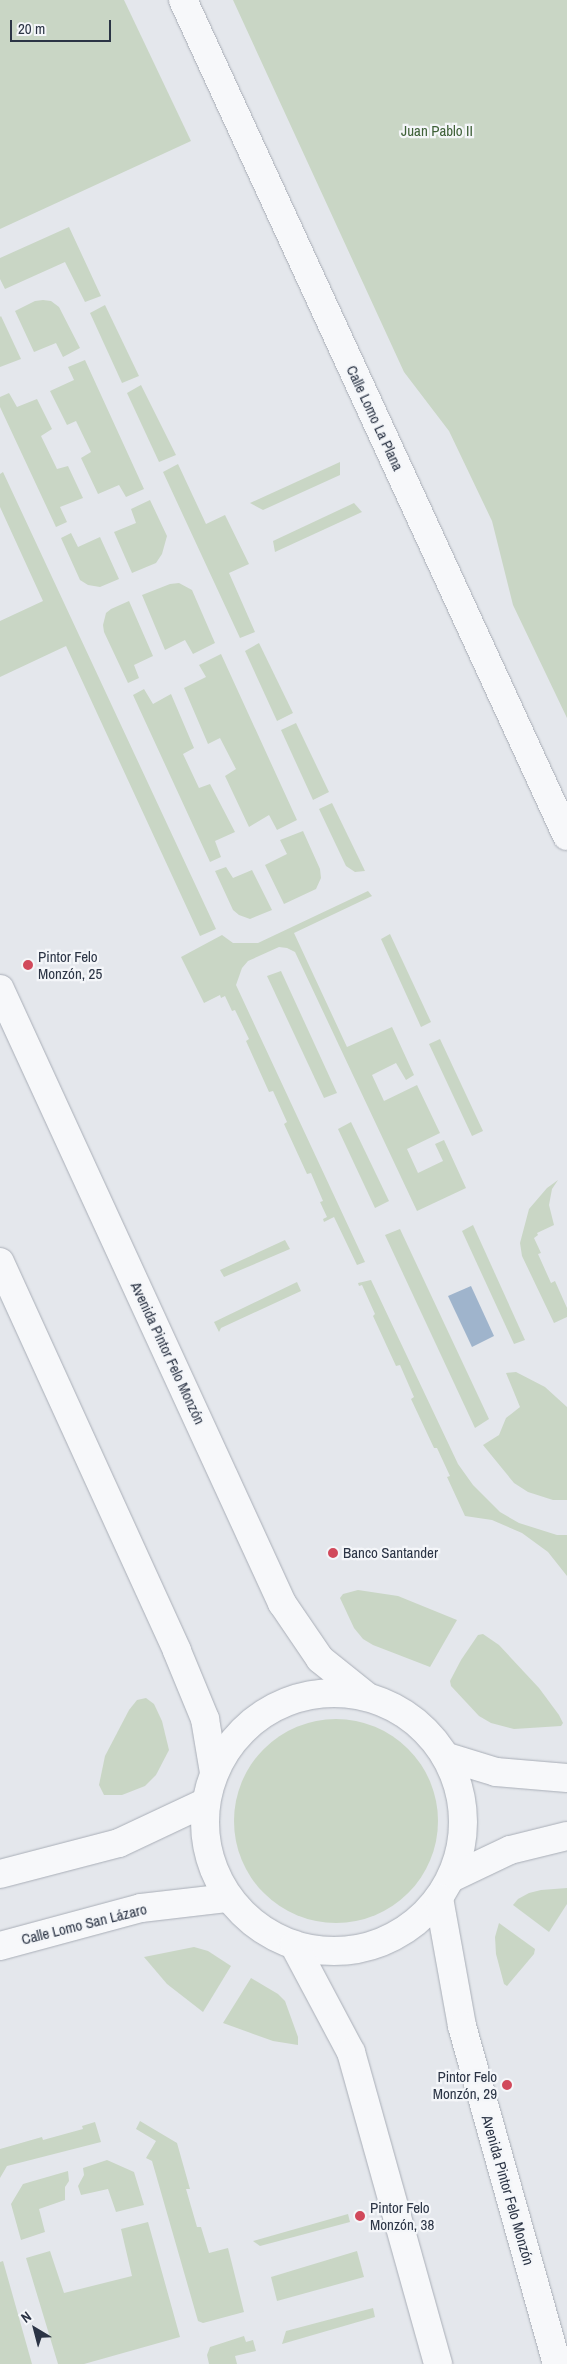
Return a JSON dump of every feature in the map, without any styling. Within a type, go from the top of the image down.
[{"type":"street","name":"Calle Lomo La Plana","points":[[183,0],[567,836]]},
{"type":"street","name":"Avenida Pintor Felo Monzón","points":[[0,990],[282,1602],[320,1658],[365,1695]]},
{"type":"street","points":[[0,1262],[177,1651],[206,1719],[214,1773]]},
{"type":"street","points":[[445,1888],[464,1838],[462,1796],[447,1756],[412,1717],[365,1695],[319,1692],[275,1706],[239,1734],[214,1773],[206,1802],[208,1852],[228,1898],[247,1918],[269,1934],[294,1946],[334,1951],[374,1945],[410,1927],[445,1888],[510,1850],[567,1836]]},
{"type":"street","points":[[447,1756],[496,1772],[567,1778]]},
{"type":"street","points":[[0,1874],[119,1843],[206,1802]]},
{"type":"street","name":"Avenida Pintor Felo Monzón","points":[[445,1888],[462,2026],[557,2364]]},
{"type":"street","name":"Calle Lomo San Lázaro","points":[[0,1946],[141,1908],[228,1898]]},
{"type":"street","points":[[294,1946],[351,2052],[438,2364]]},
{"type":"green space","points":[[0,0],[124,0],[191,141],[0,229]]},
{"type":"green space","name":"Juan Pablo II","points":[[233,0],[567,0],[567,718],[513,605],[492,521],[449,431],[404,372]]},
{"type":"green space","points":[[69,227],[101,296],[85,302],[65,262],[5,289],[0,279],[0,258]]},
{"type":"green space","points":[[35,301],[51,301],[59,307],[80,348],[63,357],[56,343],[34,352],[15,311]]},
{"type":"green space","points":[[105,305],[139,376],[122,383],[90,313]]},
{"type":"green space","points":[[0,317],[21,359],[0,367]]},
{"type":"green space","points":[[85,360],[144,489],[126,497],[119,485],[98,494],[81,458],[91,452],[76,421],[67,425],[50,391],[74,380],[68,367]]},
{"type":"green space","points":[[141,385],[176,455],[159,462],[127,393]]},
{"type":"green space","points":[[9,393],[17,407],[37,399],[52,429],[41,436],[57,469],[68,466],[83,498],[60,507],[67,522],[56,527],[0,407],[0,397]]},
{"type":"green space","points":[[340,462],[340,475],[263,510],[250,503]]},
{"type":"green space","points":[[178,464],[206,524],[225,515],[249,564],[229,573],[255,632],[240,638],[163,472]]},
{"type":"green space","points":[[3,472],[216,929],[200,936],[66,646],[0,677],[0,621],[43,601],[0,507],[0,474]]},
{"type":"green space","points":[[150,500],[167,536],[162,554],[156,563],[132,573],[114,532],[136,523],[131,509]]},
{"type":"green space","points":[[354,503],[362,512],[275,552],[273,541]]},
{"type":"green space","points":[[71,533],[78,547],[100,537],[119,579],[100,587],[88,585],[80,580],[61,538]]},
{"type":"green space","points":[[179,583],[192,590],[215,643],[193,654],[185,640],[165,650],[142,595],[170,584]]},
{"type":"green space","points":[[129,601],[153,656],[134,665],[139,678],[128,683],[104,632],[103,625],[106,613]]},
{"type":"green space","points":[[259,643],[293,713],[277,721],[245,651]]},
{"type":"green space","points":[[221,654],[297,820],[277,830],[269,815],[249,827],[225,776],[236,769],[220,738],[208,744],[184,688],[206,677],[199,665]]},
{"type":"green space","points":[[144,689],[153,704],[171,694],[194,748],[183,754],[199,788],[210,784],[235,832],[215,841],[221,857],[210,862],[133,695]]},
{"type":"green space","points":[[296,723],[329,792],[313,800],[281,730]]},
{"type":"green space","points":[[332,803],[365,871],[355,872],[346,866],[319,809]]},
{"type":"green space","points":[[303,831],[320,869],[321,878],[316,889],[284,904],[265,865],[287,854],[280,840]]},
{"type":"green space","points":[[226,867],[233,878],[252,870],[272,910],[250,919],[239,915],[233,910],[215,871]]},
{"type":"green space","points":[[368,891],[372,896],[294,933],[347,1047],[392,1027],[414,1075],[406,1080],[396,1063],[372,1075],[384,1101],[417,1085],[440,1133],[407,1149],[418,1173],[443,1161],[435,1144],[444,1140],[466,1188],[417,1211],[295,952],[279,947],[248,961],[242,968],[236,985],[365,1262],[357,1265],[334,1217],[324,1222],[323,1219],[327,1217],[320,1202],[323,1201],[311,1173],[307,1174],[284,1124],[287,1122],[273,1091],[269,1092],[246,1041],[249,1039],[235,1010],[232,1011],[225,996],[221,998],[220,995],[204,1003],[181,957],[222,935],[233,943],[258,943]]},
{"type":"green space","points":[[390,934],[431,1022],[421,1027],[381,939]]},
{"type":"green space","points":[[281,971],[337,1093],[324,1098],[267,976]]},
{"type":"green space","points":[[440,1039],[483,1131],[472,1136],[429,1044]]},
{"type":"green space","points":[[351,1122],[389,1201],[375,1208],[338,1129]]},
{"type":"green space","points":[[558,1180],[552,1189],[549,1205],[554,1225],[537,1233],[538,1235],[534,1238],[541,1253],[538,1254],[551,1283],[555,1281],[567,1308],[567,1317],[554,1323],[522,1256],[520,1243],[529,1209],[547,1188]]},
{"type":"green space","points":[[473,1225],[525,1340],[514,1344],[462,1231]]},
{"type":"green space","points":[[400,1229],[489,1419],[475,1428],[385,1235]]},
{"type":"green space","points":[[285,1240],[290,1249],[224,1277],[220,1270]]},
{"type":"green space","points":[[371,1280],[458,1464],[473,1485],[500,1512],[519,1523],[557,1535],[567,1535],[567,1576],[548,1552],[522,1533],[492,1520],[465,1516],[447,1477],[450,1476],[437,1448],[434,1448],[411,1399],[414,1397],[400,1365],[396,1366],[373,1316],[375,1314],[362,1285],[359,1286],[358,1283]]},
{"type":"green space","points":[[297,1282],[301,1291],[221,1328],[219,1332],[214,1322]]},
{"type":"green space","points":[[516,1372],[545,1387],[567,1407],[567,1500],[553,1500],[528,1492],[514,1483],[483,1445],[499,1435],[506,1418],[520,1407],[506,1373]]},
{"type":"green space","points":[[358,1590],[398,1596],[457,1620],[430,1667],[373,1645],[363,1639],[354,1628],[340,1598],[343,1594]]},
{"type":"green space","points":[[483,1634],[499,1645],[539,1688],[559,1715],[563,1723],[561,1726],[514,1729],[491,1723],[479,1716],[451,1686],[450,1681],[461,1660],[478,1635]]},
{"type":"green space","points":[[146,1698],[154,1704],[162,1721],[169,1750],[156,1775],[145,1786],[122,1795],[104,1795],[99,1785],[105,1756],[129,1710],[137,1700]]},
{"type":"green space","points":[[326,1719],[346,1719],[366,1723],[384,1731],[401,1742],[415,1756],[426,1773],[434,1791],[438,1821],[434,1851],[426,1869],[415,1886],[401,1900],[384,1911],[366,1919],[346,1923],[326,1923],[306,1919],[288,1911],[271,1900],[257,1886],[246,1869],[238,1851],[234,1831],[234,1811],[238,1791],[246,1773],[257,1756],[271,1742],[288,1731],[306,1723]]},
{"type":"green space","points":[[567,1888],[567,1904],[549,1932],[513,1905],[518,1899],[529,1893]]},
{"type":"green space","points":[[499,1923],[535,1949],[534,1954],[507,1986],[504,1984],[496,1954],[495,1937]]},
{"type":"green space","points":[[194,1947],[208,1951],[231,1966],[203,2012],[167,1984],[144,1957]]},
{"type":"green space","points":[[251,1978],[278,1994],[285,2001],[298,2037],[298,2045],[273,2041],[223,2023]]},
{"type":"green space","points":[[140,2121],[177,2143],[190,2189],[186,2189],[197,2227],[201,2227],[209,2253],[228,2248],[244,2312],[203,2323],[198,2321],[152,2161],[146,2158],[156,2141],[136,2129]]},
{"type":"green space","points":[[95,2122],[101,2142],[7,2166],[0,2178],[0,2149],[42,2137],[43,2140],[83,2129],[82,2126]]},
{"type":"green space","points":[[107,2160],[134,2172],[144,2205],[116,2212],[108,2189],[81,2195],[78,2186],[84,2175],[83,2168]]},
{"type":"green space","points":[[68,2171],[69,2181],[65,2187],[65,2200],[39,2209],[45,2232],[21,2240],[11,2204],[23,2184]]},
{"type":"green space","points":[[348,2214],[350,2222],[260,2246],[253,2241]]},
{"type":"green space","points":[[148,2222],[180,2337],[84,2364],[58,2364],[26,2258],[50,2251],[64,2293],[132,2276],[121,2229]]},
{"type":"green space","points":[[357,2251],[364,2277],[277,2301],[271,2277]]},
{"type":"green space","points":[[3,2261],[32,2364],[0,2364],[0,2262]]},
{"type":"green space","points":[[373,2308],[375,2317],[282,2344],[286,2331]]},
{"type":"green space","points":[[244,2336],[246,2342],[253,2340],[256,2351],[235,2356],[237,2364],[209,2364],[207,2355],[210,2347]]},
{"type":"water","points":[[471,1286],[494,1336],[472,1347],[448,1296]]},
{"type":"place","name":"Pintor Felo Monzón, 25","points":[[28,965]]},
{"type":"place","name":"Banco Santander","points":[[333,1553]]},
{"type":"place","name":"Pintor Felo Monzón, 29","points":[[507,2085]]},
{"type":"place","name":"Pintor Felo Monzón, 38","points":[[360,2216]]}]
